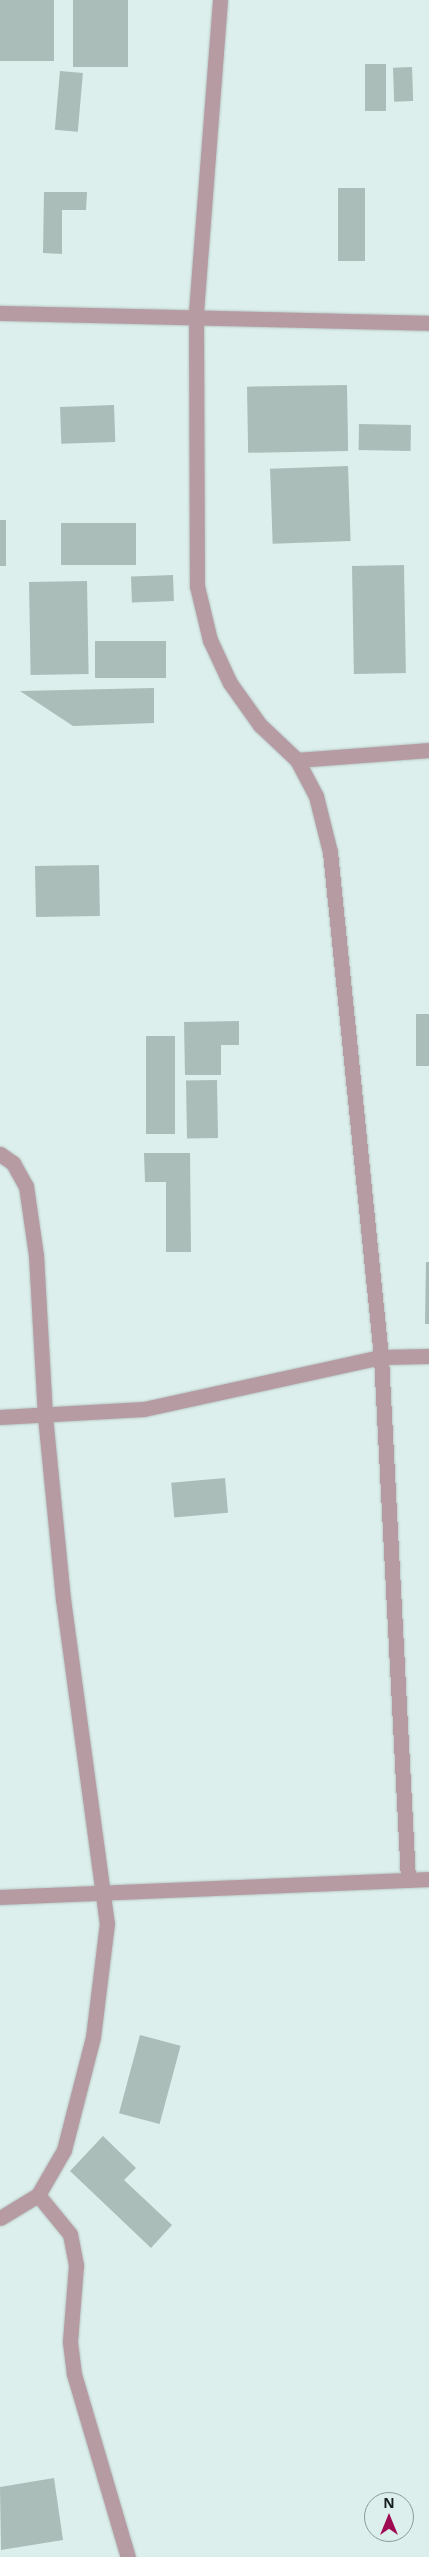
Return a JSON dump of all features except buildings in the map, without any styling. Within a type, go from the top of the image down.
[{"type":"street","points":[[220,0],[196,314],[197,586],[210,640],[230,683],[260,725],[297,760],[316,796],[330,852],[381,1357],[408,1880]]},
{"type":"street","points":[[0,313],[196,314],[429,323]]},
{"type":"street","points":[[297,760],[429,750]]},
{"type":"street","points":[[0,1154],[13,1163],[26,1186],[36,1255],[45,1416],[63,1599],[104,1890],[104,1975],[92,2046],[64,2150],[38,2195],[0,2218]]},
{"type":"street","points":[[0,1418],[144,1409],[381,1357],[429,1356]]},
{"type":"street","points":[[0,1897],[104,1890],[429,1879]]},
{"type":"street","points":[[38,2195],[70,2234],[76,2265],[70,2342],[74,2374],[128,2557]]}]
